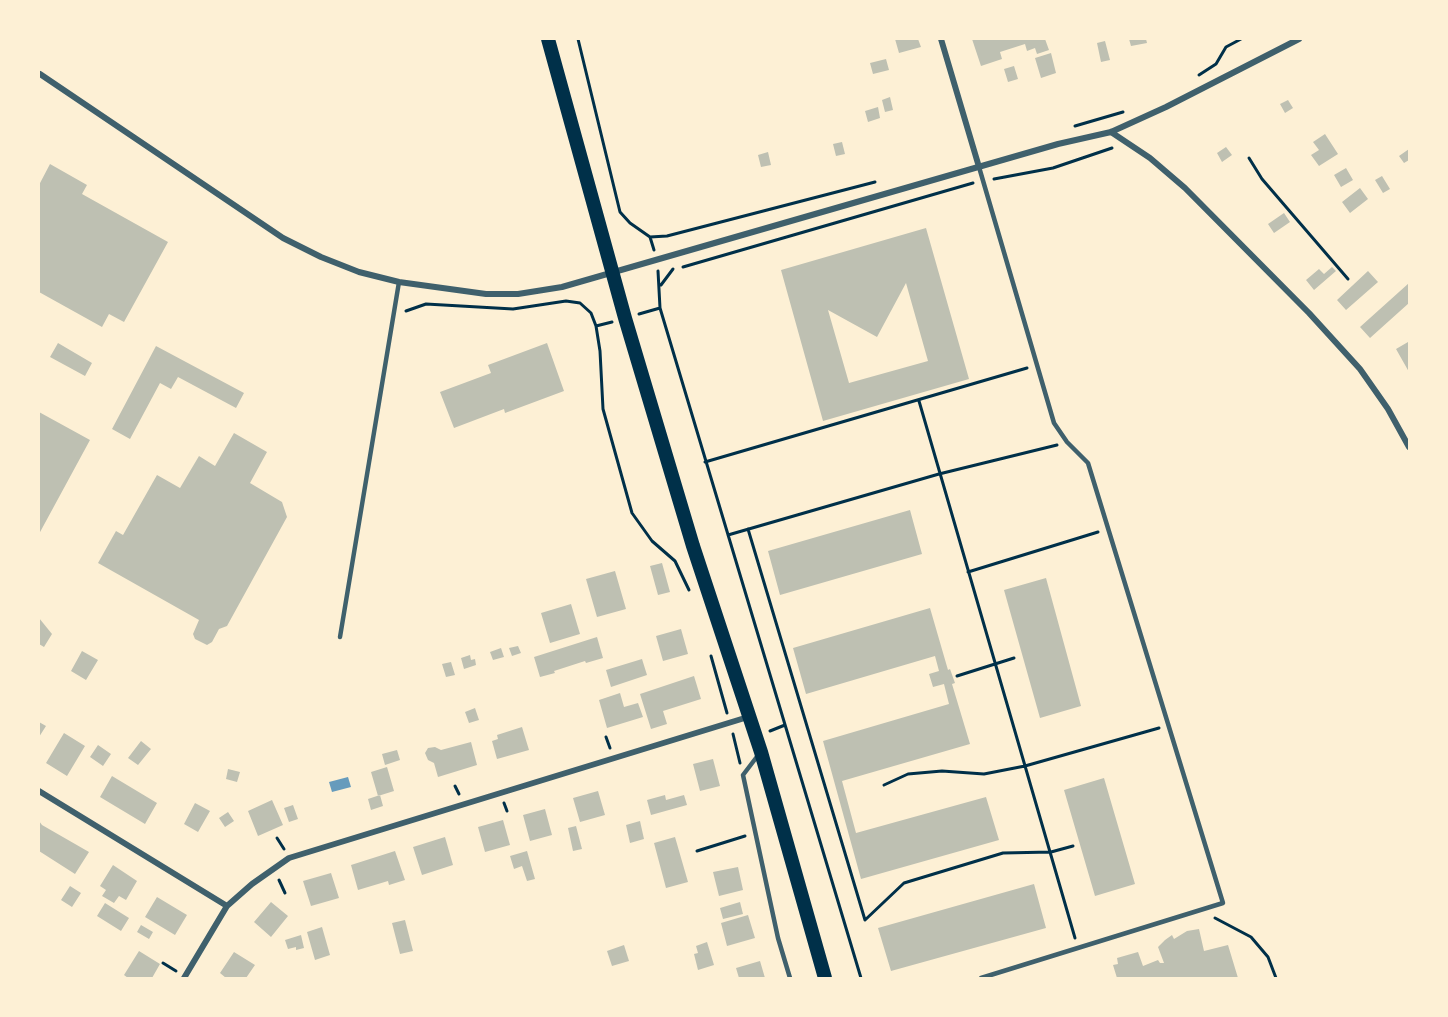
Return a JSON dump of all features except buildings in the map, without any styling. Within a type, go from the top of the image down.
[{"type":"main road","points":[[548,39],[625,318],[693,546],[761,752],[825,978]]},
{"type":"street","points":[[941,39],[979,167]]},
{"type":"street","points":[[39,74],[283,238],[321,257],[359,272],[399,282],[486,294],[518,294],[562,287],[1058,144],[1111,132],[1166,107],[1299,39]]},
{"type":"street","points":[[1111,132],[1150,158],[1185,188],[1309,313],[1360,369],[1388,409],[1409,447]]},
{"type":"street","points":[[184,978],[227,906],[252,884],[289,858],[749,717]]},
{"type":"street","points":[[39,791],[227,906]]},
{"type":"lane","points":[[979,167],[1054,423],[1067,442],[1088,463],[1223,903],[981,978]]},
{"type":"lane","points":[[340,637],[399,282]]},
{"type":"lane","points":[[761,752],[742,775],[778,938],[790,978]]},
{"type":"path","points":[[578,39],[620,212],[630,223],[650,237],[667,236],[884,180]]},
{"type":"path","points":[[1192,79],[1216,64],[1226,47],[1241,39]]},
{"type":"path","points":[[1066,129],[1123,112]]},
{"type":"path","points":[[660,286],[672,270],[983,181],[1053,168],[1126,142]]},
{"type":"path","points":[[1249,158],[1262,178],[1348,279]]},
{"type":"path","points":[[650,237],[660,286],[660,308],[861,978]]},
{"type":"path","points":[[393,315],[426,304],[513,309],[566,301],[580,303],[591,313],[596,326],[600,351],[603,409],[632,513],[652,541],[675,561],[691,593]]},
{"type":"path","points":[[596,326],[660,308]]},
{"type":"path","points":[[705,462],[1037,365]]},
{"type":"path","points":[[919,401],[1078,948]]},
{"type":"path","points":[[727,535],[939,474],[1067,442]]},
{"type":"path","points":[[748,529],[865,920],[904,883],[1003,853],[1051,852],[1073,846]]},
{"type":"path","points":[[968,572],[1108,529]]},
{"type":"path","points":[[708,647],[742,775]]},
{"type":"path","points":[[957,676],[1014,658]]},
{"type":"path","points":[[884,785],[908,774],[942,771],[984,774],[1025,766],[1168,726]]},
{"type":"path","points":[[697,851],[755,833]]},
{"type":"path","points":[[1200,910],[1251,937],[1268,957],[1276,978]]},
{"type":"water","points":[[348,777],[351,787],[332,792],[329,782]]}]
